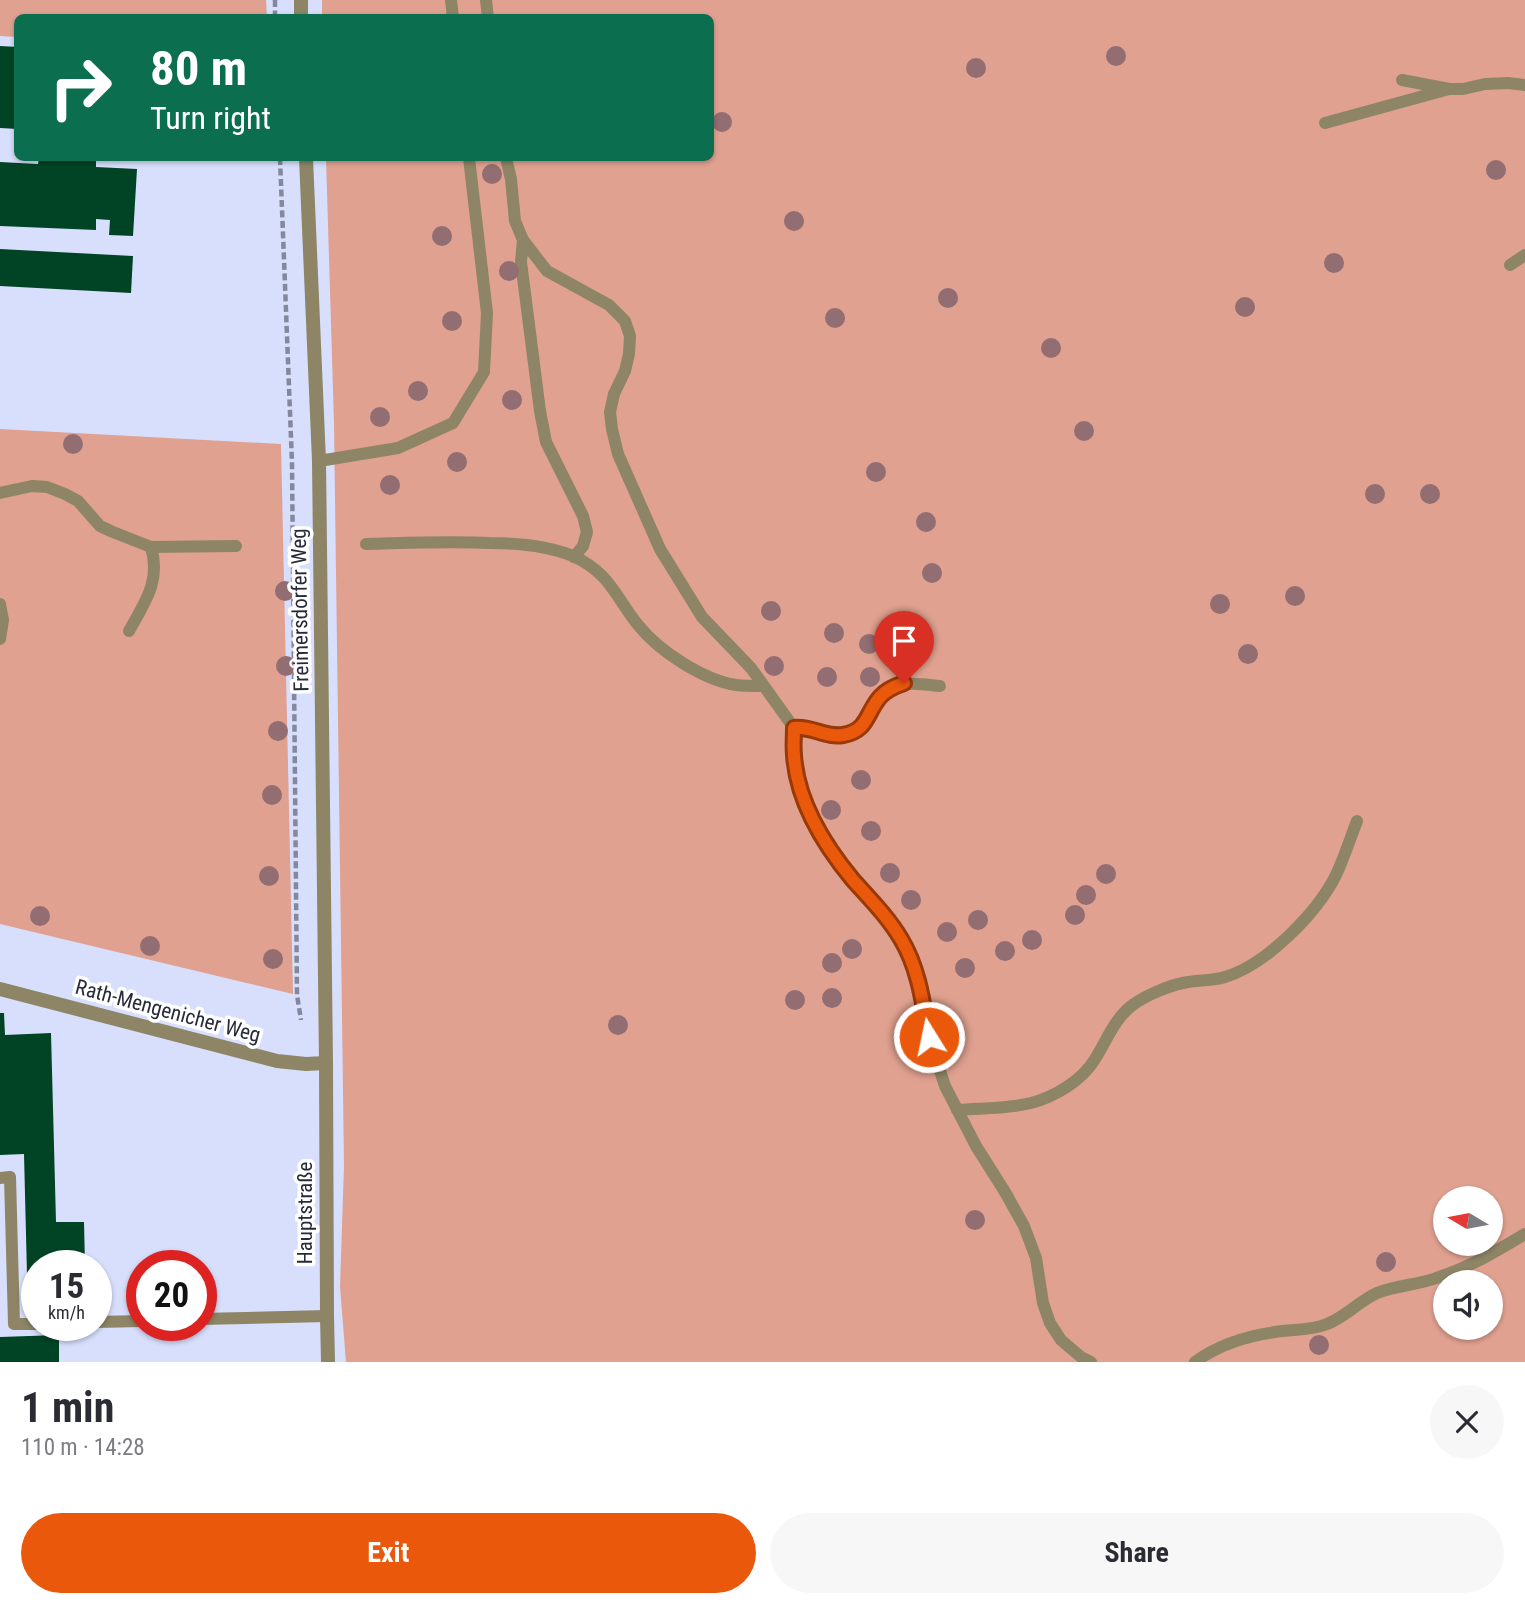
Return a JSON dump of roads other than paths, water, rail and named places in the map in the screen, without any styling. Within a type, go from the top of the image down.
[{"type":"street","name":"Freimersdorfer Weg","points":[[306,161],[319,461],[326,1063]]},
{"type":"street","name":"Rath-Mengenicher Weg","points":[[0,989],[277,1061],[326,1063]]},
{"type":"street","name":"Hauptstraße","points":[[326,1063],[328,1362]]},
{"type":"lane","points":[[1402,80],[1449,89],[1485,84],[1525,85]]},
{"type":"lane","points":[[1325,123],[1449,89]]},
{"type":"lane","points":[[319,461],[398,448],[453,423],[484,372],[487,313],[469,161]]},
{"type":"lane","points":[[507,161],[515,221],[523,240],[547,271],[609,305],[625,321],[630,336],[629,354],[625,371],[614,394],[610,412],[612,429],[618,454],[660,549],[702,617],[751,668],[794,728],[794,755],[800,787],[812,820],[836,858],[884,915],[911,957],[918,978],[929,1037],[945,1086],[976,1146],[1024,1226],[1036,1258],[1049,1323],[1061,1340],[1091,1362]]},
{"type":"lane","points":[[523,240],[520,262],[540,411],[547,442],[583,516],[587,532],[583,546],[573,556]]},
{"type":"lane","points":[[1510,265],[1525,255]]},
{"type":"lane","points":[[0,493],[32,486],[47,487],[78,501],[100,526],[151,547],[236,546]]},
{"type":"lane","points":[[366,544],[513,543],[547,547],[573,556],[601,573],[638,625],[663,650],[697,671],[735,685],[763,686]]},
{"type":"lane","points":[[130,631],[148,597],[155,576],[155,559],[151,547]]},
{"type":"lane","points":[[0,604],[4,620],[0,639]]},
{"type":"lane","points":[[794,728],[804,727],[828,736],[842,736],[864,726],[881,695],[892,688],[904,683],[940,686]]},
{"type":"lane","points":[[957,1110],[1030,1104],[1047,1097],[1082,1076],[1120,1017],[1135,1004],[1180,983],[1224,978],[1262,958],[1321,900],[1336,875],[1357,821]]},
{"type":"lane","points":[[0,1178],[10,1177],[7,1307],[14,1324],[21,1324]]},
{"type":"lane","points":[[1195,1362],[1244,1338],[1326,1325],[1375,1294],[1440,1277],[1488,1256],[1525,1234]]},
{"type":"lane","points":[[217,1319],[327,1316]]}]
